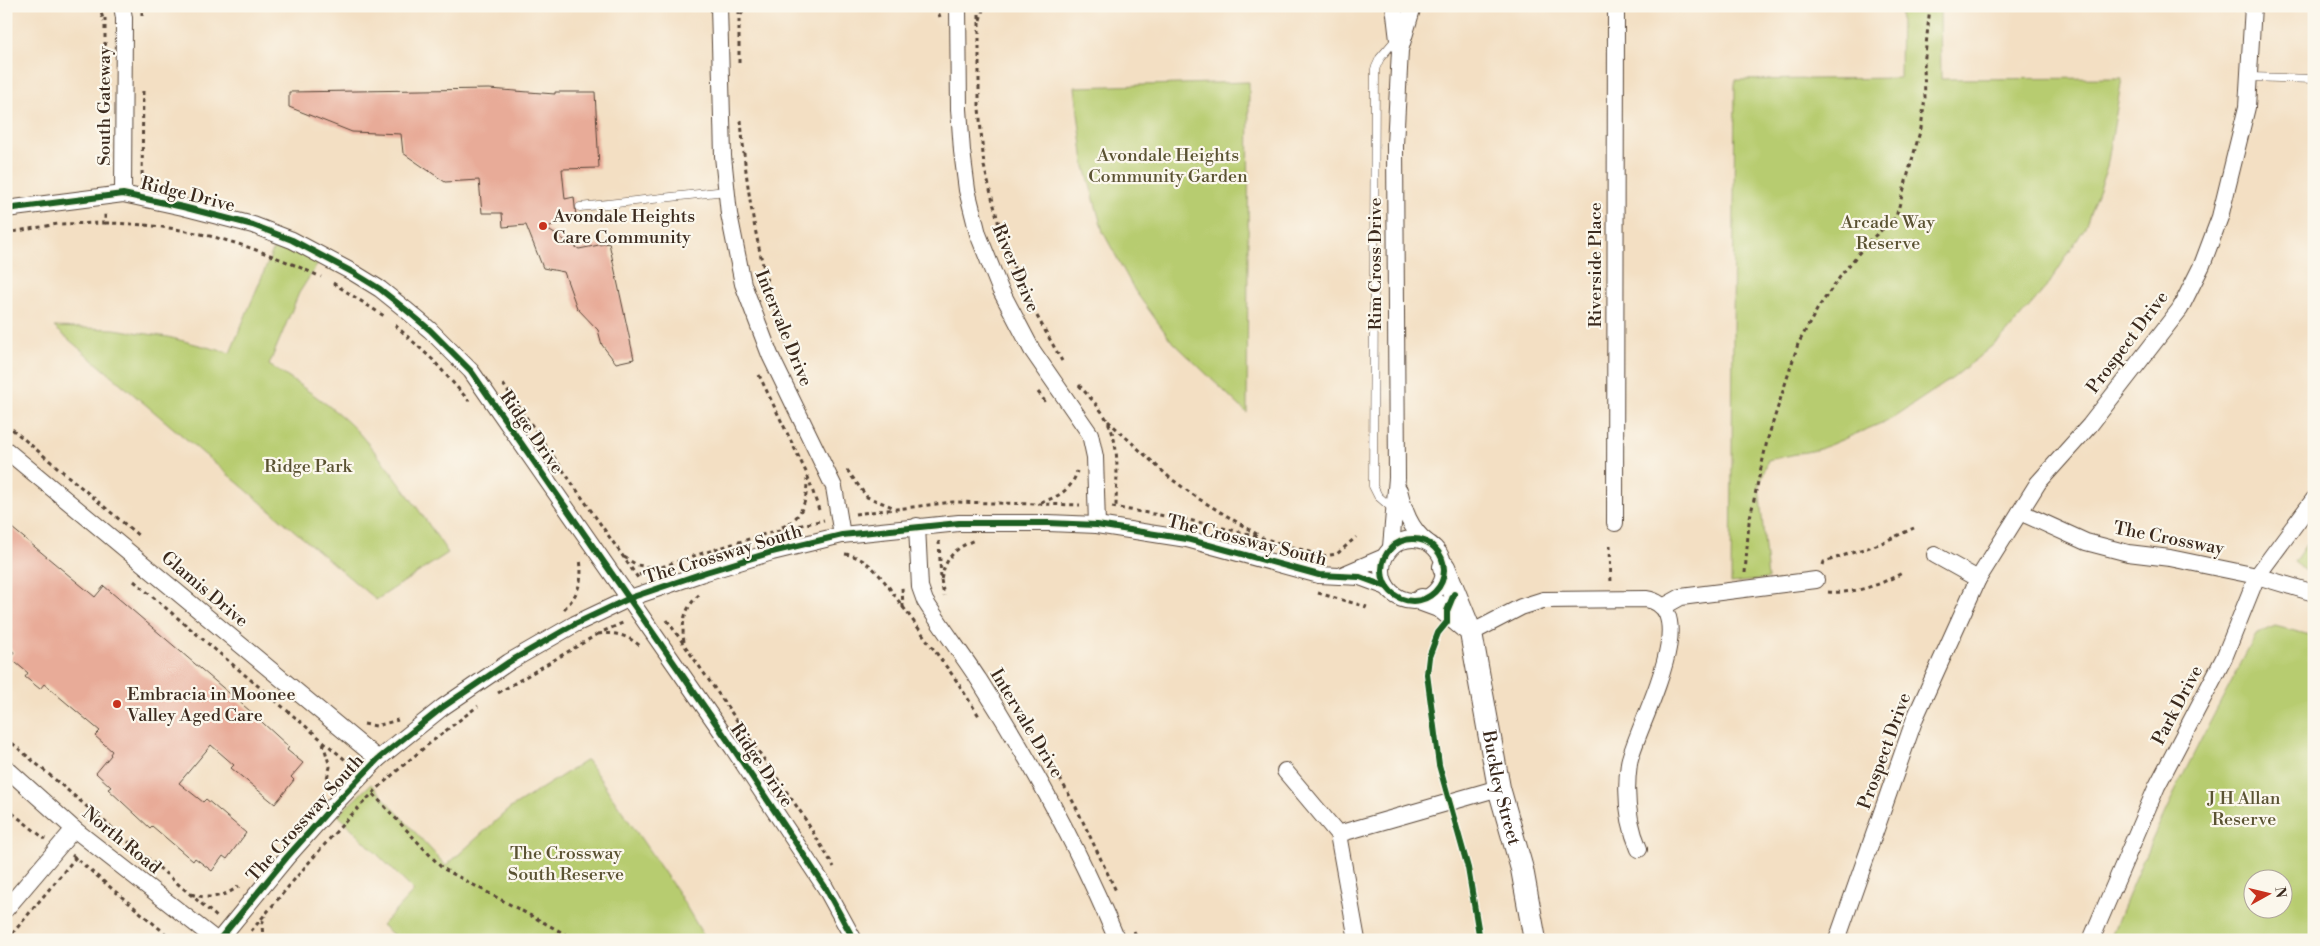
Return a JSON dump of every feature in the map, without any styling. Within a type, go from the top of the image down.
[{"type":"street","name":"Intervale Drive","points":[[719,6],[721,110],[726,191],[743,284],[770,355],[834,486],[842,535]]},
{"type":"street","name":"River Drive","points":[[958,6],[959,109],[962,151],[967,190],[978,234],[1000,289],[1032,350],[1090,434],[1095,457],[1097,525]]},
{"type":"street","name":"Rim Cross Drive","points":[[1388,552],[1396,478],[1395,146],[1399,44],[1394,6]]},
{"type":"street","name":"Rim Cross Drive","points":[[1399,44],[1413,6]]},
{"type":"street","name":"Riverside Place","points":[[1615,523],[1616,6]]},
{"type":"street","name":"Prospect Drive","points":[[1836,940],[1915,718],[1978,579],[2038,483],[2090,425],[2180,309],[2202,265],[2220,216],[2247,107],[2252,7]]},
{"type":"street","name":"South Gateway","points":[[123,194],[124,10]]},
{"type":"street","name":"Ridge Drive","points":[[6,209],[123,194],[254,225],[328,258],[386,294],[430,330],[471,371],[630,598],[825,887],[854,940]]},
{"type":"street","name":"Glamis Drive","points":[[6,450],[378,759]]},
{"type":"street","name":"Rim Cross Drive","points":[[1396,478],[1401,499],[1411,525],[1416,534],[1427,542]]},
{"type":"street","name":"Park Drive","points":[[2091,940],[2157,786],[2224,658],[2257,576],[2314,499]]},
{"type":"street","name":"The Crossway","points":[[2020,512],[2086,542],[2128,553],[2170,558],[2257,576],[2314,593]]},
{"type":"street","name":"The Crossway South","points":[[222,936],[287,857],[378,759],[443,707],[508,662],[575,624],[630,598],[762,555],[842,535],[900,527],[999,522],[1097,525],[1187,539],[1319,575],[1360,577],[1387,587]]},
{"type":"street","name":"Intervale Drive","points":[[917,526],[920,587],[925,602],[978,679],[1015,739],[1096,889],[1117,940]]},
{"type":"street","points":[[1422,600],[1432,595],[1438,587],[1443,578],[1444,567],[1441,557],[1435,548],[1427,542],[1408,539],[1399,542],[1388,552],[1382,572],[1387,587],[1402,599],[1433,602],[1447,611],[1471,633],[1521,607],[1543,600],[1646,599],[1653,600],[1664,607],[1667,611],[1670,631],[1665,668],[1646,711],[1630,760],[1628,778],[1629,816],[1639,849]]},
{"type":"street","name":"The Crossway South","points":[[1337,577],[1388,552]]},
{"type":"street","points":[[1936,555],[1978,579]]},
{"type":"street","name":"Buckley Street","points":[[1444,567],[1471,633],[1499,788],[1522,869],[1535,940]]},
{"type":"street","points":[[1664,607],[1681,597],[1816,580]]},
{"type":"street","name":"North Road","points":[[6,768],[74,829],[222,936]]},
{"type":"street","points":[[1285,771],[1338,834],[1358,940]]},
{"type":"street","points":[[1338,834],[1499,788]]},
{"type":"street","points":[[6,909],[74,829]]},
{"type":"lane","points":[[1394,510],[1378,496],[1373,486],[1374,149],[1376,69],[1380,58],[1399,44]]},
{"type":"lane","points":[[2250,77],[2314,79]]},
{"type":"lane","points":[[580,208],[726,191]]},
{"type":"path","points":[[99,6],[105,28]]},
{"type":"path","points":[[142,22],[143,6]]},
{"type":"path","points":[[739,6],[739,68]]},
{"type":"path","points":[[740,20],[745,6]]},
{"type":"path","points":[[979,6],[979,108],[984,166],[1002,237],[1023,291],[1065,366]]},
{"type":"path","points":[[979,23],[984,6]]},
{"type":"path","points":[[1744,588],[1749,522],[1767,442],[1798,344],[1818,308],[1842,274],[1867,243],[1896,216],[1921,128],[1925,98],[1924,66],[1930,6]]},
{"type":"path","points":[[142,87],[142,186]]},
{"type":"path","points":[[740,115],[744,169],[758,251],[782,332],[796,368]]},
{"type":"path","points":[[105,223],[185,230],[240,243],[290,262],[322,278]]},
{"type":"path","points":[[331,281],[388,319],[433,360],[474,408]]},
{"type":"path","points":[[1075,380],[1108,421],[1170,478],[1263,538]]},
{"type":"path","points":[[501,381],[802,814],[836,870]]},
{"type":"path","points":[[1108,421],[1116,457],[1116,508]]},
{"type":"path","points":[[1038,503],[1056,497],[1066,490],[1074,482],[1079,466]]},
{"type":"path","points":[[848,482],[844,467],[866,497],[897,509]]},
{"type":"path","points":[[620,584],[656,568],[775,530],[791,523],[804,506],[807,495],[807,474]]},
{"type":"path","points":[[775,530],[857,514],[942,503],[1038,503],[1116,508],[1189,520],[1263,538],[1323,556],[1337,554],[1356,537]]},
{"type":"path","points":[[942,503],[939,524],[941,580],[944,567],[952,553],[965,544],[978,539],[959,540]]},
{"type":"path","points":[[855,506],[857,514]]},
{"type":"path","points":[[897,509],[900,527]]},
{"type":"path","points":[[1904,572],[1881,584],[1845,594],[1826,592],[1816,580],[1824,562],[1879,544],[1914,528]]},
{"type":"path","points":[[918,543],[949,541]]},
{"type":"path","points":[[1610,545],[1611,589]]},
{"type":"path","points":[[836,555],[853,553]]},
{"type":"path","points":[[845,554],[854,555],[871,566],[956,680],[981,719]]},
{"type":"path","points":[[622,555],[637,565],[656,568]]},
{"type":"path","points":[[576,605],[560,614],[577,594],[581,583],[580,558],[584,565]]},
{"type":"path","points":[[902,582],[903,607]]},
{"type":"path","points":[[684,645],[685,612],[691,601],[703,590],[692,594]]},
{"type":"path","points":[[1309,590],[1367,607]]},
{"type":"path","points":[[613,606],[630,629]]},
{"type":"path","points":[[496,693],[597,634],[641,615]]},
{"type":"path","points":[[597,634],[613,634],[629,638],[645,651],[635,637]]},
{"type":"path","points":[[6,738],[188,892],[222,936],[244,939],[328,840],[372,794],[403,765],[482,703]]},
{"type":"path","points":[[392,725],[405,714]]},
{"type":"path","points":[[361,722],[376,726],[400,719]]},
{"type":"path","points":[[322,740],[329,758],[330,767],[322,794]]},
{"type":"path","points":[[359,779],[442,868],[565,934]]},
{"type":"path","points":[[6,808],[57,848],[76,857],[173,940]]},
{"type":"path","points":[[7,940],[76,857]]},
{"type":"path","points":[[188,892],[209,898],[230,893],[245,882]]},
{"type":"path","points":[[263,940],[262,924],[266,913]]},
{"type":"green space","name":"Arcade Way Reserve","points":[[1901,6],[1940,6],[1941,79],[2122,78],[2107,167],[2084,229],[2049,284],[2004,336],[1953,378],[1891,419],[1820,449],[1768,460],[1759,486],[1768,579],[1731,583],[1735,80],[1900,78]]},
{"type":"green space","name":"Avondale Heights Community Garden","points":[[1249,82],[1247,413],[1170,339],[1135,291],[1103,232],[1084,163],[1075,87]]},
{"type":"green space","name":"Ridge Park","points":[[276,243],[319,262],[299,293],[269,365],[328,405],[358,432],[394,476],[448,553],[376,600],[54,327],[114,329],[168,337],[230,353]]},
{"type":"green space","points":[[2314,533],[2314,577],[2294,562]]},
{"type":"green space","name":"J H Allan Reserve","points":[[2275,626],[2314,636],[2314,940],[2110,940],[2142,862],[2197,748],[2256,635]]},
{"type":"green space","name":"The Crossway South Reserve","points":[[587,760],[677,891],[706,940],[399,940],[382,925],[414,891],[338,815],[371,784],[446,866],[509,809]]},
{"type":"building","name":"Avondale Heights Care Community","points":[[489,89],[555,94],[555,92],[595,92],[599,168],[562,169],[565,199],[574,197],[576,216],[545,228],[579,249],[609,243],[634,359],[616,363],[602,345],[598,330],[577,308],[564,272],[543,268],[526,225],[503,227],[502,213],[482,213],[479,180],[445,182],[403,153],[401,134],[352,132],[289,107],[289,92]]},
{"type":"building","name":"Embracia in Moonee Valley Aged Care","points":[[6,523],[95,597],[104,586],[250,711],[289,747],[287,750],[303,763],[291,777],[294,780],[275,804],[231,768],[234,765],[211,745],[179,783],[203,802],[206,799],[246,833],[227,859],[223,856],[212,871],[195,858],[193,861],[152,826],[150,828],[108,789],[111,787],[96,773],[111,755],[112,751],[95,736],[100,731],[44,684],[40,689],[25,677],[28,673],[10,658],[14,652],[6,645]]},
{"type":"cycle path","points":[[6,209],[123,194],[253,225],[292,240],[354,273],[380,289],[430,330],[471,371],[733,748],[825,887],[854,940]]},
{"type":"cycle path","points":[[219,940],[287,857],[378,759],[443,707],[509,662],[575,624],[630,598],[772,552],[842,535],[959,523],[1097,525],[1187,539],[1319,575],[1360,577],[1387,587]]},
{"type":"cycle path","points":[[1413,539],[1425,541],[1435,548],[1442,558],[1444,570],[1442,582],[1435,592],[1425,599],[1413,601],[1401,599],[1391,592],[1384,582],[1382,570],[1384,558],[1391,548],[1401,541],[1413,539]]},
{"type":"cycle path","points":[[1454,594],[1447,611],[1447,622],[1438,633],[1429,657],[1427,674],[1439,765],[1468,868],[1480,940]]},
{"type":"place","name":"Avondale Heights Care Community","points":[[543,226]]},
{"type":"place","name":"Embracia in Moonee Valley Aged Care","points":[[117,704]]}]
